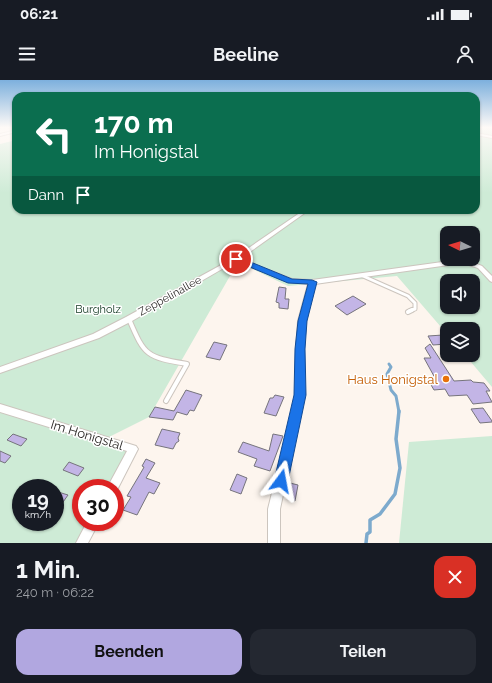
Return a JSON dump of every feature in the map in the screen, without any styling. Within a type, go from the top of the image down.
[{"type":"street","name":"Zeppelinallee","points":[[0,370],[96,336],[129,319],[236,259],[301,214]]},
{"type":"street","points":[[236,259],[291,281],[312,282],[464,261],[480,267],[492,280]]},
{"type":"street","points":[[274,543],[274,509],[300,395],[300,349],[302,321],[312,282]]},
{"type":"street","name":"Im Honigstal","points":[[0,408],[133,449],[117,479]]},
{"type":"street","points":[[82,543],[88,531]]},
{"type":"lane","points":[[363,276],[408,296],[415,304],[415,309],[408,312]]},
{"type":"lane","points":[[129,319],[140,345],[147,352],[164,359],[187,364],[166,401]]},
{"type":"green space","name":"Burgholz","points":[[0,150],[12,150],[12,214],[480,214],[480,150],[492,150],[492,387],[471,362],[480,362],[480,322],[440,322],[440,326],[397,276],[288,286],[238,262],[149,417],[107,438],[137,447],[120,479],[72,479],[72,531],[92,531],[86,543],[0,543]]},
{"type":"green space","points":[[492,436],[492,543],[399,543],[409,442]]},
{"type":"building","points":[[279,287],[286,288],[285,299],[289,299],[288,309],[279,308],[279,303],[276,302]]},
{"type":"building","points":[[353,296],[366,304],[347,315],[335,306]]},
{"type":"building","points":[[440,335],[440,344],[433,345],[428,336]]},
{"type":"building","points":[[214,342],[227,345],[220,360],[206,357]]},
{"type":"building","name":"Haus Honigstal","points":[[430,344],[440,359],[440,362],[442,362],[454,381],[471,380],[473,382],[484,383],[490,391],[486,391],[492,402],[473,404],[467,395],[449,396],[445,389],[434,390],[427,378],[435,378],[424,358],[431,358],[425,348]]},
{"type":"building","points":[[186,390],[202,395],[194,411],[190,410],[187,415],[177,412],[173,420],[149,417],[155,407],[174,411]]},
{"type":"building","points":[[275,395],[284,397],[276,416],[264,413],[270,398],[273,398]]},
{"type":"building","points":[[483,408],[492,422],[480,423],[471,409]]},
{"type":"building","points":[[162,429],[180,433],[178,438],[179,441],[173,449],[155,445]]},
{"type":"building","points":[[13,434],[27,439],[21,446],[7,440]]},
{"type":"building","points":[[273,434],[283,436],[270,471],[254,466],[257,459],[238,452],[243,442],[269,451]]},
{"type":"building","points":[[0,451],[11,456],[5,463],[0,461]]},
{"type":"building","points":[[146,459],[155,463],[146,478],[160,483],[154,494],[149,492],[137,515],[124,510],[124,508],[131,497],[127,496],[144,467],[142,466]]},
{"type":"building","points":[[69,462],[84,468],[78,476],[63,470]]},
{"type":"building","points":[[237,474],[247,478],[241,494],[230,490]]},
{"type":"building","points":[[290,483],[298,485],[295,501],[288,499]]},
{"type":"building","points":[[64,494],[68,495],[64,501]]},
{"type":"waterway","points":[[389,364],[391,367],[387,374],[391,390],[396,396],[399,412]]},
{"type":"waterway","points":[[366,543],[367,534],[370,532],[370,520],[380,514],[395,494],[400,468],[396,439],[399,412]]},
{"type":"place","name":"Haus Honigstal","points":[[446,379]]},
{"type":"route","points":[[236,259],[291,281],[312,282],[302,321],[300,349],[300,395],[281,481]]}]
